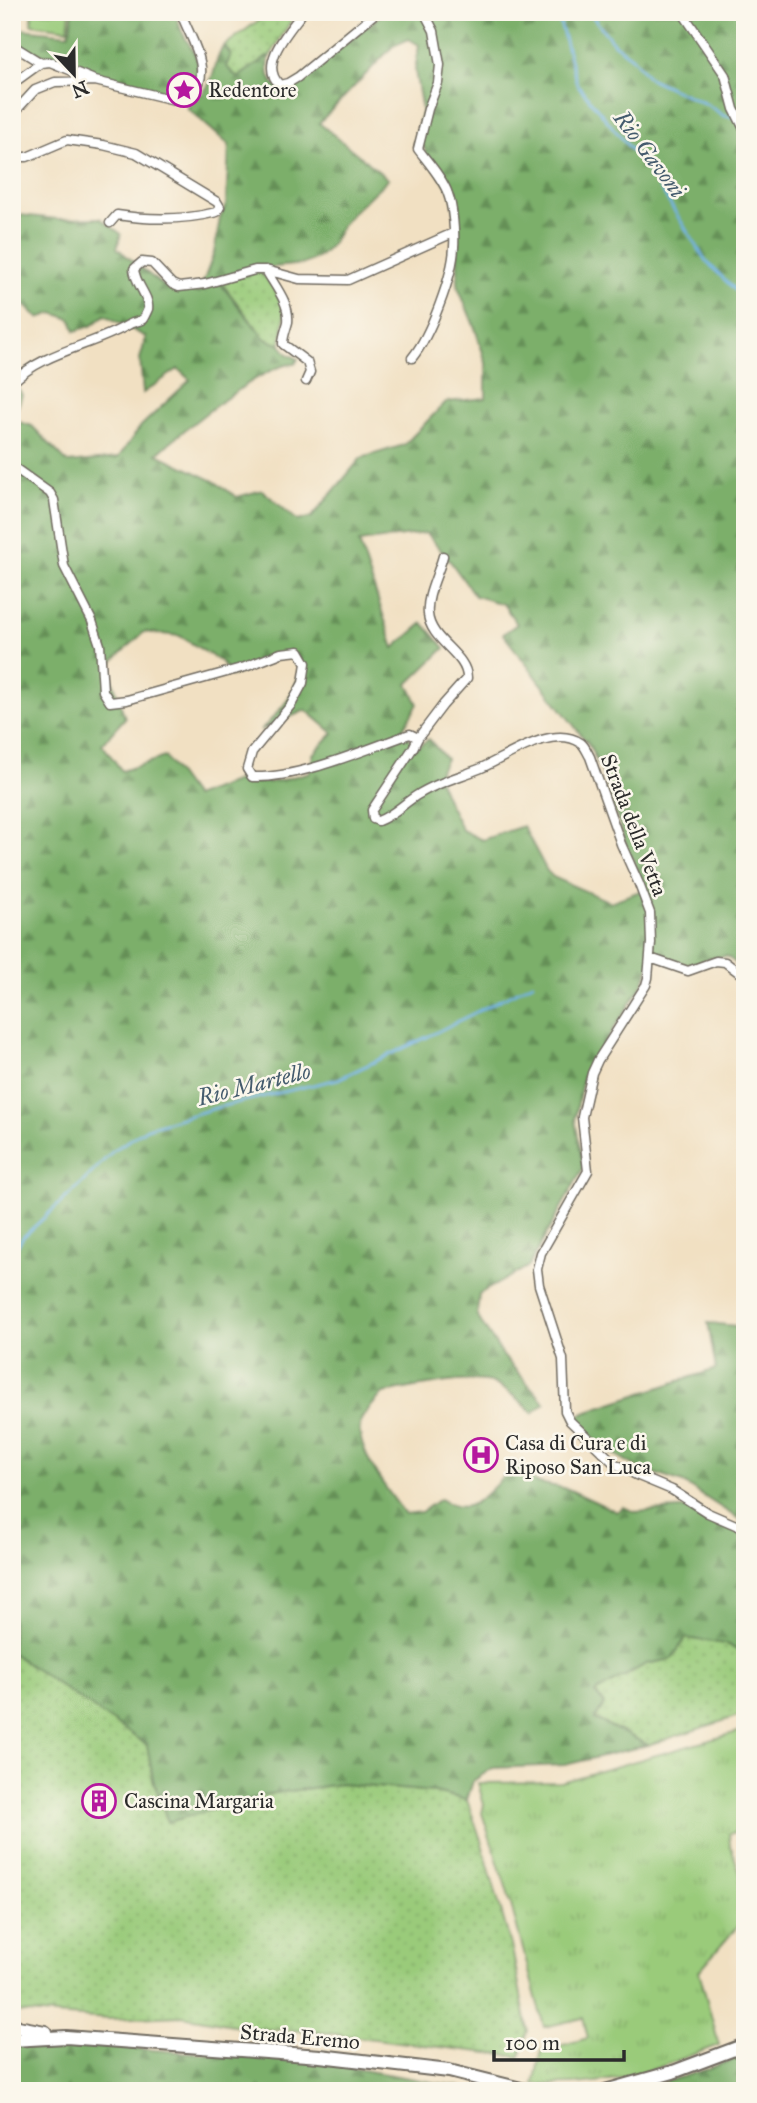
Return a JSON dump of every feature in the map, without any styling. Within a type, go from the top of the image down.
[{"type":"main road","name":"Strada Eremo","points":[[12,2023],[66,2037]]},
{"type":"main road","name":"Strada Eremo","points":[[12,2040],[66,2037],[358,2061],[449,2071],[529,2091]]},
{"type":"main road","points":[[605,2091],[673,2072],[745,2046]]},
{"type":"street","points":[[12,85],[41,63],[50,62],[95,81],[179,101],[193,93],[198,86],[202,67],[183,18],[185,12]]},
{"type":"street","points":[[303,12],[272,62],[271,71],[280,85],[288,83],[377,12]]},
{"type":"street","points":[[412,358],[428,334],[440,302],[454,248],[453,215],[448,191],[418,149],[438,83],[440,65],[434,31],[424,12]]},
{"type":"street","points":[[682,12],[725,75],[734,109],[745,131]]},
{"type":"street","points":[[12,44],[41,63]]},
{"type":"street","points":[[12,115],[35,90],[55,82],[95,81]]},
{"type":"street","points":[[12,155],[27,157],[67,140],[135,153],[217,202],[220,207],[217,212],[205,215],[144,219],[117,215],[110,223]]},
{"type":"street","points":[[12,383],[34,367],[58,355],[143,319],[148,311],[148,301],[135,278],[134,269],[142,262],[152,264],[179,287],[205,284],[255,270],[266,270],[299,279],[348,280],[453,233]]},
{"type":"street","points":[[266,270],[287,308],[288,321],[283,344],[307,362],[310,372],[306,381]]},
{"type":"street","points":[[12,466],[50,493],[54,500],[64,566],[92,621],[100,645],[103,691],[110,702],[127,700],[245,667],[281,653],[299,651],[306,663],[303,683],[290,705],[251,752],[247,769],[252,777],[266,778],[311,767],[410,734],[418,738]]},
{"type":"street","name":"Strada della Vetta","points":[[443,556],[429,598],[428,617],[434,631],[462,664],[467,678],[418,738],[371,814],[373,819],[378,821],[385,818],[419,793],[478,769],[532,742],[554,738],[570,739],[582,744],[590,757],[621,844],[650,913],[648,982],[592,1073],[582,1117],[588,1171],[541,1253],[537,1263],[537,1278],[563,1359],[565,1410],[570,1421],[614,1463],[672,1490],[708,1513],[745,1529]]},
{"type":"street","points":[[650,958],[688,971],[716,961],[726,962],[745,977]]},
{"type":"green space","points":[[33,12],[70,12],[68,29],[31,24]]},
{"type":"green space","points":[[73,12],[163,12],[167,17],[178,12],[180,28],[198,64],[199,74],[194,89],[177,99],[100,78],[49,55],[12,50],[12,28],[69,34]]},
{"type":"green space","points":[[270,12],[296,12],[269,58],[237,78],[226,66],[231,55],[224,46]]},
{"type":"green space","points":[[385,12],[745,12],[745,971],[727,956],[689,965],[654,952],[644,982],[583,1076],[575,1119],[583,1168],[529,1266],[479,1294],[477,1316],[504,1357],[545,1403],[533,1413],[493,1383],[471,1380],[440,1383],[383,1393],[361,1420],[360,1431],[362,1443],[374,1469],[405,1514],[421,1512],[440,1499],[464,1507],[474,1503],[493,1488],[516,1463],[527,1471],[534,1482],[568,1489],[617,1512],[623,1507],[635,1512],[693,1508],[719,1526],[745,1534],[745,1654],[726,1644],[686,1638],[671,1659],[646,1664],[595,1693],[604,1704],[595,1719],[648,1745],[565,1765],[493,1768],[473,1781],[467,1800],[435,1792],[340,1784],[268,1794],[168,1822],[153,1779],[147,1745],[12,1653],[12,388],[17,388],[22,395],[13,420],[32,426],[68,463],[118,458],[141,426],[190,380],[178,369],[143,393],[140,359],[146,337],[105,315],[91,326],[75,331],[71,319],[53,313],[39,318],[16,298],[12,316],[12,214],[57,219],[100,218],[121,234],[117,248],[162,285],[199,293],[214,253],[220,218],[226,205],[229,145],[187,108],[208,86],[224,46],[231,55],[226,66],[237,78],[267,57],[269,76],[273,83],[280,89],[291,87]],"holes":[[[409,39],[419,45],[415,71],[422,110],[414,143],[424,146],[426,155],[452,193],[457,226],[458,287],[486,363],[486,398],[446,402],[404,445],[361,458],[312,517],[298,521],[262,490],[237,497],[214,481],[157,454],[203,415],[244,386],[281,366],[295,364],[298,359],[288,354],[281,345],[265,339],[221,282],[274,267],[304,264],[319,257],[332,244],[353,212],[388,179],[319,123],[393,46]],[[426,533],[475,596],[503,604],[517,624],[503,634],[589,745],[602,772],[627,847],[646,889],[610,902],[553,877],[547,871],[523,826],[482,840],[462,830],[437,776],[446,759],[429,739],[416,748],[403,729],[418,704],[408,684],[445,648],[423,623],[394,648],[359,542]],[[144,632],[180,636],[221,662],[231,676],[282,657],[295,655],[302,665],[296,685],[281,708],[261,730],[306,710],[333,733],[313,754],[310,772],[269,782],[245,778],[194,797],[165,757],[122,771],[102,744],[125,718],[108,666]]]},
{"type":"green space","points":[[258,271],[271,284],[284,311],[281,345],[265,339],[221,282]]},
{"type":"green space","points":[[708,1323],[745,1327],[745,1523],[683,1483],[641,1469],[605,1449],[573,1418],[716,1369]]},
{"type":"green space","points":[[686,1638],[726,1644],[745,1654],[745,1714],[648,1745],[595,1719],[604,1704],[595,1693],[646,1664],[671,1659]]},
{"type":"green space","points":[[12,1653],[147,1745],[153,1779],[168,1822],[268,1794],[340,1784],[435,1792],[467,1800],[512,1949],[528,2031],[520,2057],[310,2031],[256,2029],[182,2016],[109,2019],[14,2012]]},
{"type":"green space","points":[[745,1730],[745,1829],[729,1834],[745,1888],[745,1918],[699,1971],[719,2045],[657,2068],[611,2080],[560,2085],[534,2084],[541,2051],[588,2038],[583,2018],[544,2027],[507,1890],[482,1813],[484,1805],[478,1783],[561,1782]]},
{"type":"green space","points":[[26,2043],[310,2061],[473,2091],[12,2091],[12,2048]]},
{"type":"green space","points":[[745,2055],[745,2091],[635,2091],[705,2070]]},
{"type":"waterway","name":"Rio Gavoni","points":[[557,12],[577,84],[651,174],[706,261],[745,300]]},
{"type":"waterway","points":[[589,12],[614,44],[632,57],[649,78],[708,105],[724,116],[735,117]]},
{"type":"waterway","name":"Rio Martello","points":[[12,1254],[23,1237],[114,1150],[147,1128],[219,1107],[338,1079],[533,983]]},
{"type":"place","name":"Redentore","points":[[184,90]]},
{"type":"place","name":"Casa di Cura e di Riposo San Luca","points":[[481,1455]]},
{"type":"place","name":"Cascina Margaria","points":[[99,1801]]}]
